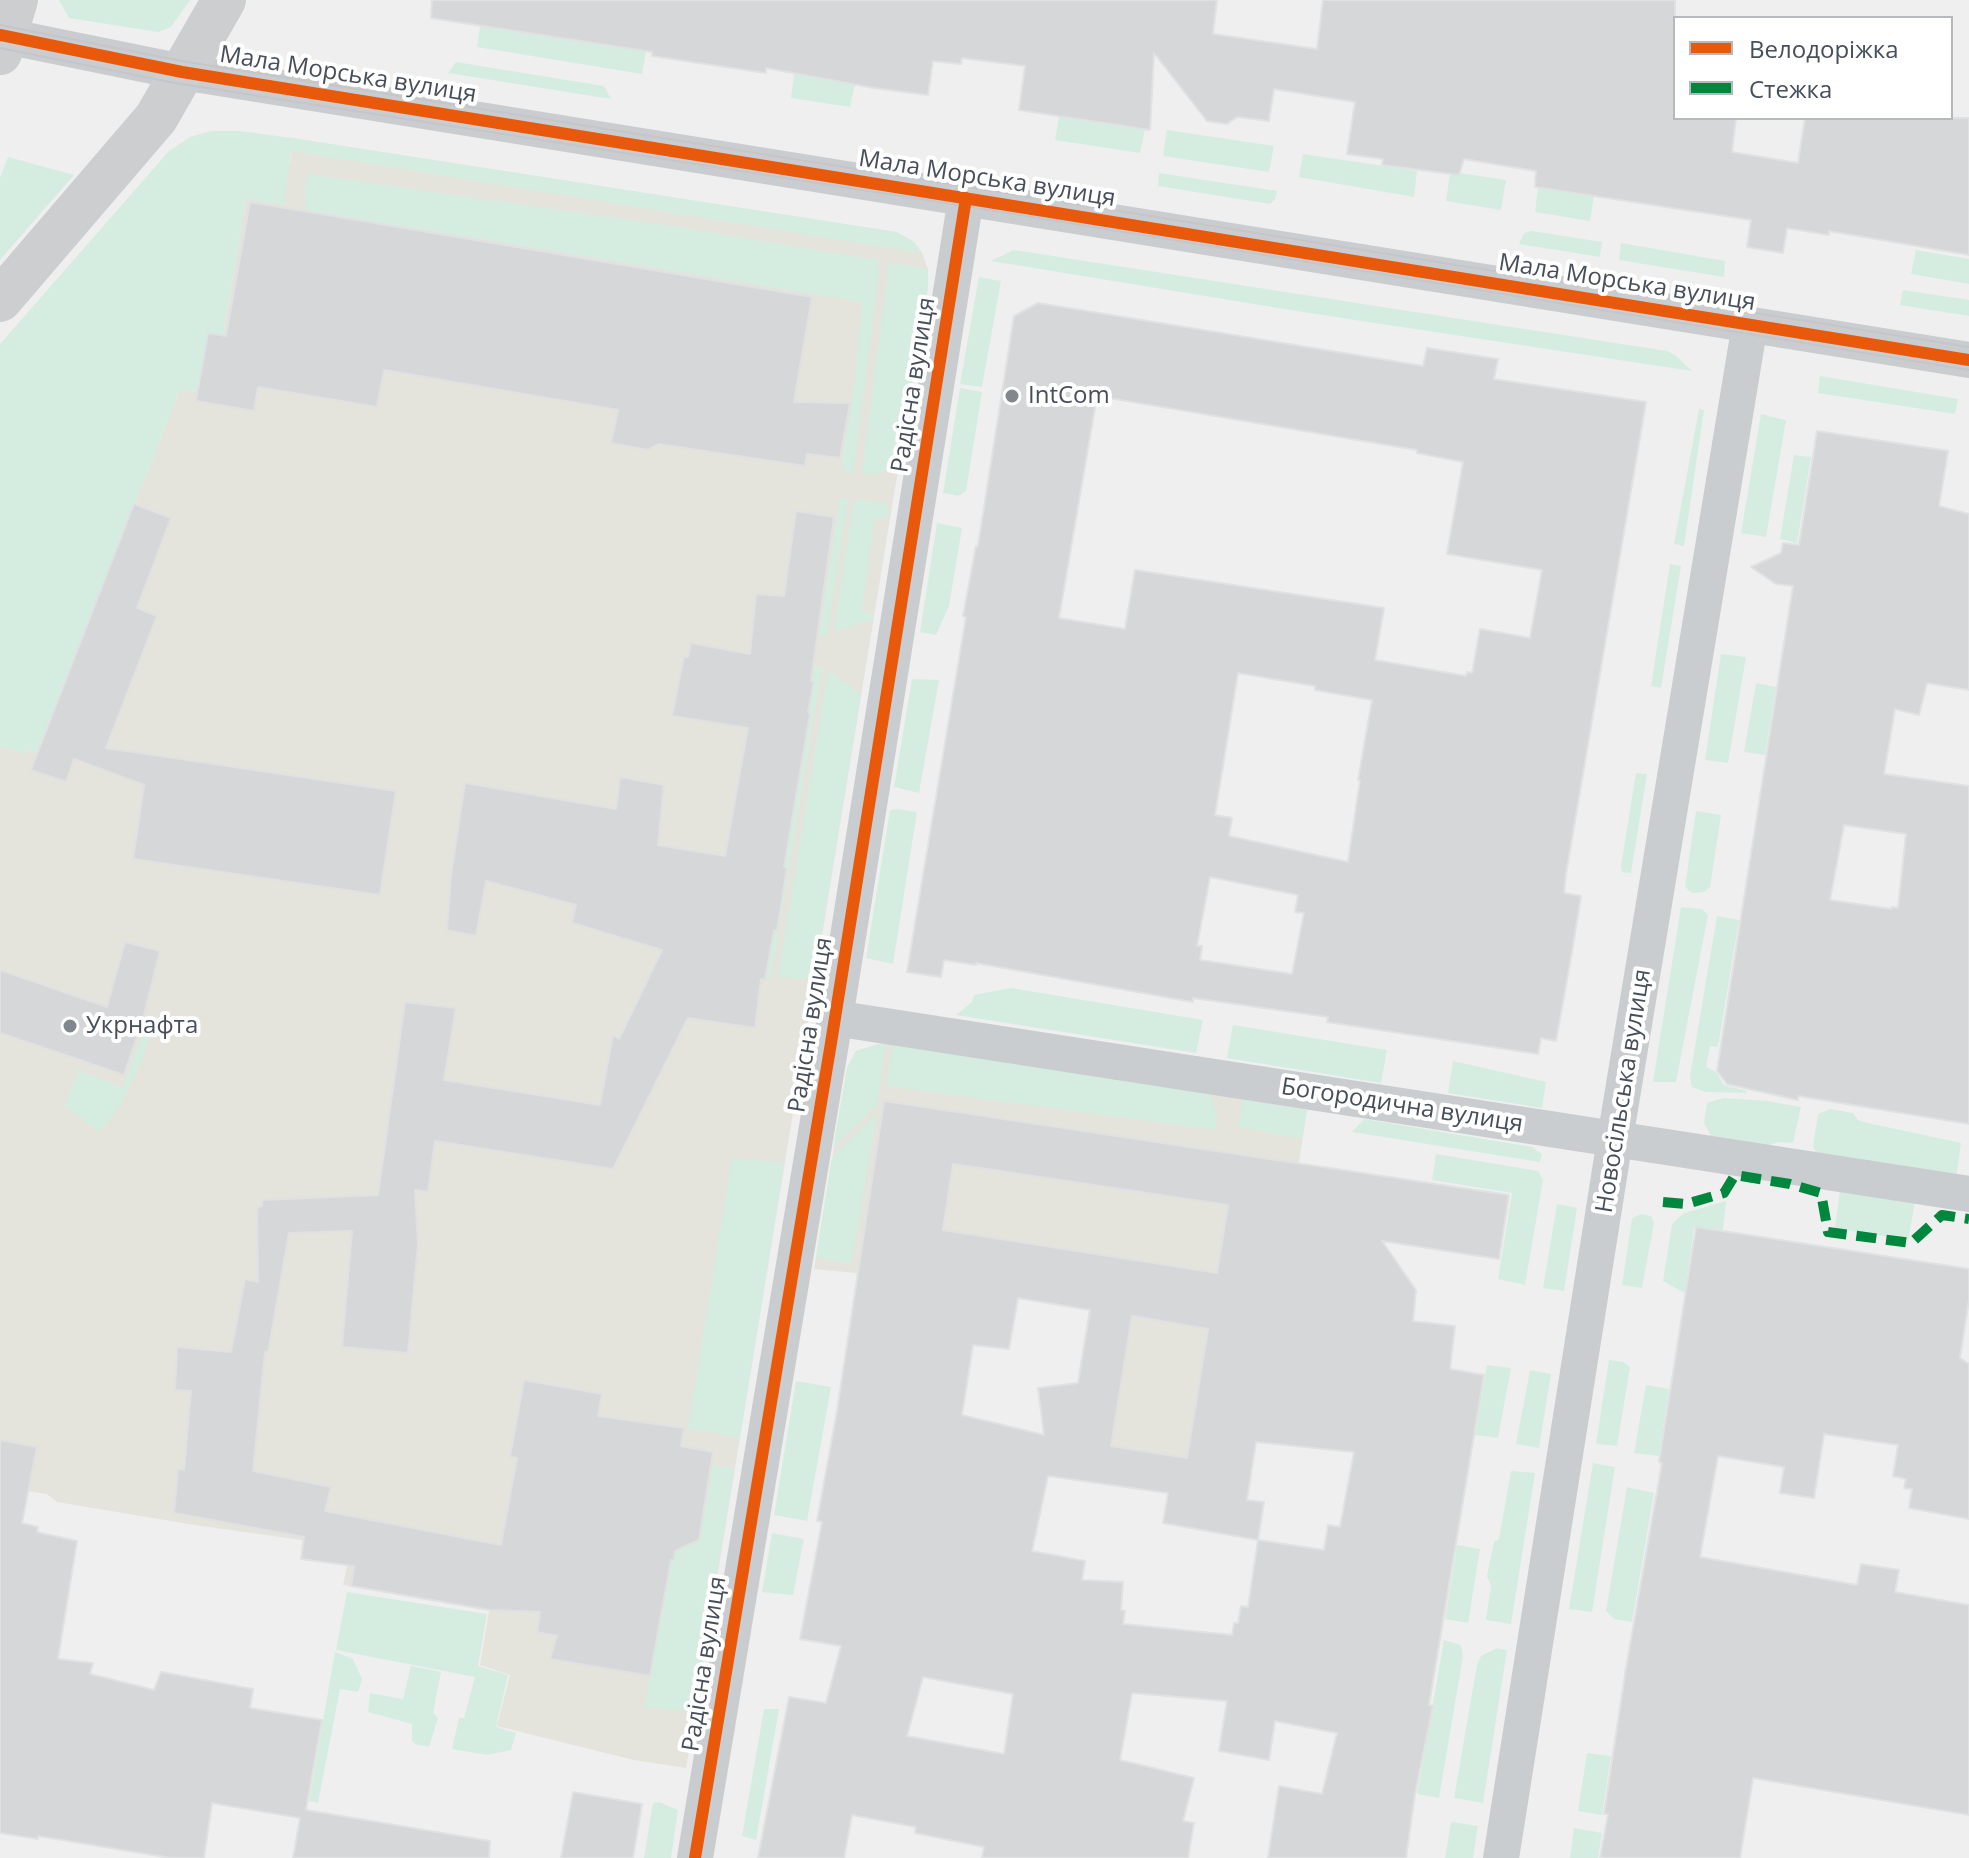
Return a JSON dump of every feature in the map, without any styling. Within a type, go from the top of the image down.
[{"type":"main road","points":[[0,300],[156,118],[224,0]]},
{"type":"street","name":"Мала Морська вулиця","points":[[5,32],[182,72],[1969,360]]},
{"type":"street","name":"Радісна вулиця","points":[[695,1858],[966,198]]},
{"type":"street","name":"Новосільська вулиця","points":[[1501,1858],[1615,1139],[1750,324]]},
{"type":"street","name":"Богородична вулиця","points":[[834,1018],[1969,1194]]},
{"type":"shaded area","points":[[292,138],[896,232],[913,241],[928,269],[928,286],[686,1768],[634,1760],[497,1726],[510,1675],[480,1665],[489,1611],[343,1585],[351,1547],[57,1502],[47,1494],[0,1487],[0,746],[26,753],[108,572],[180,389],[197,392],[208,333],[223,335],[246,198],[290,163]]},
{"type":"shaded area","points":[[882,1043],[905,1044],[1307,1110],[1247,1500],[1063,1476],[1089,1309],[814,1269],[847,1068],[856,1051]]},
{"type":"green space","points":[[59,0],[190,0],[171,27],[158,32],[69,18]]},
{"type":"green space","points":[[480,26],[646,51],[642,74],[477,47]]},
{"type":"green space","points":[[456,62],[604,86],[611,99],[448,73]]},
{"type":"green space","points":[[794,73],[855,84],[850,107],[791,98]]},
{"type":"green space","points":[[1059,117],[1145,130],[1140,153],[1055,140]]},
{"type":"green space","points":[[1167,130],[1274,146],[1269,172],[1163,156]]},
{"type":"green space","points":[[211,131],[239,131],[292,138],[896,232],[913,241],[922,253],[291,151],[284,205],[246,199],[223,335],[208,333],[197,392],[180,389],[40,746],[36,753],[27,749],[26,754],[0,746],[0,344],[169,151],[190,137]]},
{"type":"green space","points":[[1303,154],[1417,171],[1414,197],[1299,177]]},
{"type":"green space","points":[[8,157],[74,175],[0,260],[0,178]]},
{"type":"green space","points":[[1159,173],[1277,191],[1270,204],[1158,186]]},
{"type":"green space","points":[[307,174],[672,226],[877,260],[879,271],[853,473],[843,472],[842,458],[852,404],[862,302],[306,210]]},
{"type":"green space","points":[[1450,174],[1506,180],[1501,210],[1446,201]]},
{"type":"green space","points":[[1538,188],[1594,196],[1590,221],[1535,212]]},
{"type":"green space","points":[[1532,231],[1602,242],[1600,257],[1519,244],[1524,233]]},
{"type":"green space","points":[[1621,243],[1725,261],[1724,277],[1619,260]]},
{"type":"green space","points":[[1014,250],[1667,351],[1692,371],[991,261]]},
{"type":"green space","points":[[1916,250],[1969,259],[1969,284],[1911,274]]},
{"type":"green space","points":[[889,263],[928,269],[928,286],[901,451],[886,470],[869,474],[862,473]]},
{"type":"green space","points":[[979,277],[1001,281],[982,387],[960,384]]},
{"type":"green space","points":[[1903,290],[1969,300],[1969,316],[1900,305]]},
{"type":"green space","points":[[1820,376],[1958,399],[1955,414],[1818,393]]},
{"type":"green space","points":[[960,388],[982,392],[966,491],[958,496],[943,493]]},
{"type":"green space","points":[[1699,409],[1704,410],[1684,546],[1674,544]]},
{"type":"green space","points":[[1761,414],[1786,420],[1766,537],[1741,533]]},
{"type":"green space","points":[[1794,455],[1811,457],[1797,543],[1780,539]]},
{"type":"green space","points":[[840,498],[848,499],[827,635],[819,637]]},
{"type":"green space","points":[[854,499],[887,504],[890,517],[874,520],[862,612],[874,614],[873,620],[834,631]]},
{"type":"green space","points":[[937,523],[962,528],[949,606],[936,635],[920,632]]},
{"type":"green space","points":[[1670,564],[1681,566],[1661,688],[1651,686]]},
{"type":"green space","points":[[1721,654],[1746,657],[1728,763],[1705,760]]},
{"type":"green space","points":[[814,666],[822,669],[771,979],[766,978],[811,714],[808,712]]},
{"type":"green space","points":[[828,670],[861,695],[814,980],[778,977]]},
{"type":"green space","points":[[912,679],[939,680],[919,793],[894,787]]},
{"type":"green space","points":[[1756,683],[1776,687],[1765,755],[1744,752]]},
{"type":"green space","points":[[1636,773],[1647,774],[1631,873],[1622,872],[1621,866]]},
{"type":"green space","points":[[890,810],[917,812],[893,964],[866,958]]},
{"type":"green space","points":[[1696,811],[1721,815],[1710,887],[1704,892],[1692,893],[1685,887]]},
{"type":"green space","points":[[1681,907],[1702,909],[1708,915],[1676,1082],[1653,1082]]},
{"type":"green space","points":[[1717,916],[1739,920],[1718,1047],[1710,1046],[1706,1067],[1716,1072],[1724,1085],[1746,1093],[1705,1092],[1692,1087],[1690,1076]]},
{"type":"green space","points":[[1011,988],[1203,1020],[1196,1053],[956,1015],[972,1002],[974,995]]},
{"type":"green space","points":[[1233,1025],[1387,1050],[1381,1083],[1227,1058]]},
{"type":"green space","points":[[143,1031],[151,1034],[136,1073],[117,1110],[99,1132],[65,1106],[78,1070],[123,1088]]},
{"type":"green space","points":[[886,1043],[877,1105],[833,1148],[847,1068],[856,1051]]},
{"type":"green space","points":[[893,1044],[1211,1094],[1217,1117],[1216,1130],[886,1086]]},
{"type":"green space","points":[[1453,1061],[1546,1082],[1542,1108],[1448,1093]]},
{"type":"green space","points":[[1724,1098],[1801,1107],[1793,1143],[1779,1142],[1759,1148],[1711,1136],[1704,1123],[1707,1103]]},
{"type":"green space","points":[[1243,1100],[1307,1110],[1302,1139],[1238,1127]]},
{"type":"green space","points":[[1830,1109],[1853,1113],[1858,1120],[1868,1123],[1961,1143],[1956,1178],[1818,1157],[1813,1146],[1818,1114]]},
{"type":"green space","points":[[877,1114],[851,1264],[816,1257],[832,1157]]},
{"type":"green space","points":[[1364,1119],[1532,1147],[1542,1154],[1540,1162],[1352,1132]]},
{"type":"green space","points":[[1436,1154],[1538,1171],[1543,1180],[1525,1285],[1498,1279],[1512,1193],[1432,1180]]},
{"type":"green space","points":[[732,1158],[784,1163],[740,1438],[688,1428]]},
{"type":"green space","points":[[1840,1190],[1915,1202],[1908,1240],[1835,1228]]},
{"type":"green space","points":[[1726,1201],[1723,1230],[1694,1227],[1685,1293],[1663,1281],[1672,1224],[1684,1213]]},
{"type":"green space","points":[[1557,1204],[1577,1208],[1564,1291],[1543,1288]]},
{"type":"green space","points":[[1641,1214],[1651,1216],[1654,1223],[1642,1288],[1622,1285],[1632,1218]]},
{"type":"green space","points":[[1609,1360],[1623,1362],[1630,1367],[1617,1446],[1596,1444]]},
{"type":"green space","points":[[1487,1365],[1511,1368],[1498,1438],[1475,1435]]},
{"type":"green space","points":[[1530,1370],[1551,1374],[1539,1448],[1516,1444]]},
{"type":"green space","points":[[796,1381],[831,1387],[807,1521],[774,1515]]},
{"type":"green space","points":[[1646,1385],[1669,1389],[1659,1456],[1634,1453]]},
{"type":"green space","points":[[1593,1463],[1615,1467],[1592,1612],[1569,1609]]},
{"type":"green space","points":[[713,1465],[734,1468],[695,1712],[644,1707],[667,1586],[663,1584],[668,1560],[674,1561],[676,1552],[700,1540]]},
{"type":"green space","points":[[1511,1471],[1535,1473],[1511,1624],[1486,1620],[1491,1586],[1487,1576],[1494,1542],[1499,1539]]},
{"type":"green space","points":[[1627,1487],[1654,1493],[1632,1622],[1614,1619],[1606,1611]]},
{"type":"green space","points":[[772,1533],[804,1539],[793,1595],[762,1592]]},
{"type":"green space","points":[[1457,1545],[1480,1549],[1468,1623],[1445,1619]]},
{"type":"green space","points":[[347,1592],[487,1614],[478,1666],[508,1675],[496,1727],[516,1733],[511,1750],[487,1755],[452,1749],[459,1718],[464,1718],[475,1677],[336,1650]]},
{"type":"green space","points":[[1444,1640],[1461,1645],[1463,1656],[1439,1798],[1417,1794]]},
{"type":"green space","points":[[1497,1648],[1507,1650],[1483,1803],[1454,1798],[1477,1665],[1481,1656]]},
{"type":"green space","points":[[335,1652],[353,1659],[362,1679],[358,1692],[340,1689],[318,1803],[309,1801]]},
{"type":"green space","points":[[411,1666],[441,1672],[433,1713],[438,1718],[429,1747],[412,1741],[412,1724],[368,1712],[370,1693],[403,1699]]},
{"type":"green space","points":[[764,1709],[779,1709],[756,1840],[742,1836]]},
{"type":"green space","points":[[1587,1753],[1611,1756],[1602,1815],[1578,1811]]},
{"type":"green space","points":[[659,1802],[678,1810],[671,1858],[644,1858],[653,1803]]},
{"type":"green space","points":[[1451,1822],[1478,1826],[1473,1858],[1445,1858]]},
{"type":"green space","points":[[1574,1828],[1602,1833],[1598,1858],[1570,1858]]},
{"type":"building","points":[[432,0],[1217,0],[1213,34],[1317,49],[1323,0],[1675,0],[1673,120],[1736,120],[1732,152],[1798,163],[1805,120],[1969,118],[1969,255],[1829,231],[1829,235],[1787,228],[1783,253],[1747,247],[1751,220],[1535,187],[1536,171],[1464,159],[1459,175],[1382,165],[1383,159],[1347,154],[1355,102],[1274,89],[1269,121],[1237,117],[1227,124],[1207,121],[1154,53],[1150,130],[1019,110],[1025,66],[962,58],[961,64],[933,61],[928,95],[766,68],[766,73],[652,56],[652,52],[431,18]]},
{"type":"building","points":[[250,202],[812,297],[794,402],[850,403],[840,458],[807,454],[805,466],[658,444],[648,450],[611,443],[618,410],[384,370],[377,407],[258,387],[254,411],[196,401],[208,333],[226,336]]},
{"type":"building","points":[[1038,303],[1423,366],[1427,348],[1498,359],[1494,379],[1646,402],[1566,874],[1564,893],[1581,896],[1556,1041],[1541,1038],[1538,1054],[1327,1022],[1328,1017],[1193,998],[1193,1002],[976,963],[944,960],[941,977],[907,972],[1014,316]],"holes":[[[1097,396],[1417,450],[1417,453],[1463,462],[1447,554],[1542,570],[1530,638],[1480,629],[1472,673],[1467,672],[1466,676],[1375,660],[1384,608],[1135,570],[1125,629],[1059,618]],[[1238,673],[1315,686],[1315,690],[1372,700],[1348,862],[1229,836],[1232,818],[1215,815]],[[1210,877],[1298,895],[1295,912],[1304,913],[1292,974],[1200,960],[1202,946],[1197,946]]]},
{"type":"building","points":[[1817,431],[1948,451],[1939,506],[1969,514],[1969,690],[1927,683],[1919,715],[1895,709],[1884,774],[1969,786],[1969,1124],[1798,1096],[1798,1100],[1727,1084],[1717,1071],[1793,586],[1776,584],[1751,567],[1781,553],[1783,543],[1799,545]],"holes":[[[1844,825],[1906,834],[1898,908],[1830,900]]]},
{"type":"building","points":[[134,504],[171,518],[137,608],[157,616],[106,748],[396,791],[380,895],[133,859],[144,785],[74,759],[66,782],[31,770]]},
{"type":"building","points":[[796,511],[834,517],[811,681],[814,682],[810,714],[784,867],[787,868],[777,931],[774,930],[765,980],[761,979],[755,1028],[688,1018],[613,1169],[435,1141],[428,1192],[415,1190],[418,1244],[408,1353],[342,1347],[352,1231],[289,1233],[268,1353],[265,1352],[253,1471],[331,1487],[325,1511],[501,1545],[517,1458],[510,1457],[524,1380],[602,1394],[598,1416],[684,1428],[681,1446],[713,1452],[699,1540],[675,1551],[674,1560],[671,1560],[650,1676],[550,1659],[557,1636],[537,1632],[540,1612],[490,1610],[351,1586],[354,1566],[301,1559],[304,1537],[174,1513],[178,1469],[184,1470],[191,1391],[175,1390],[177,1347],[231,1352],[245,1279],[258,1282],[257,1208],[262,1206],[262,1200],[378,1195],[405,1002],[456,1008],[444,1080],[600,1105],[613,1035],[619,1039],[662,950],[572,923],[576,905],[486,881],[476,936],[447,930],[451,875],[465,783],[616,809],[620,777],[664,785],[658,845],[725,856],[748,728],[672,716],[684,656],[688,657],[691,643],[750,654],[756,594],[784,596]]},
{"type":"building","name":"Укрнафта","points":[[125,942],[160,951],[143,1019],[124,1075],[0,1033],[0,970],[107,1007]]},
{"type":"building","points":[[884,1101],[1509,1195],[1499,1259],[1382,1241],[1416,1290],[1413,1321],[1455,1326],[1450,1369],[1484,1375],[1429,1705],[1433,1706],[1406,1858],[1268,1858],[1279,1786],[1322,1794],[1337,1733],[1275,1721],[1269,1760],[1219,1751],[1227,1701],[1132,1693],[1120,1760],[1194,1778],[1183,1821],[1194,1823],[1188,1858],[982,1858],[984,1847],[915,1833],[916,1827],[852,1815],[844,1858],[758,1858],[789,1697],[826,1703],[841,1646],[800,1639],[822,1522],[817,1521],[837,1411]],"holes":[[[953,1164],[1228,1205],[1217,1273],[943,1230]],[[1018,1298],[1090,1310],[1078,1383],[1038,1388],[1044,1435],[962,1415],[973,1345],[1009,1349]],[[1132,1316],[1208,1329],[1187,1458],[1111,1446]],[[1256,1442],[1354,1452],[1340,1527],[1328,1525],[1324,1550],[1258,1540],[1264,1502],[1247,1500]],[[1048,1476],[1168,1493],[1163,1523],[1258,1540],[1248,1607],[1241,1606],[1232,1635],[1123,1624],[1123,1582],[1082,1580],[1085,1561],[1032,1551]],[[923,1677],[1013,1694],[1004,1754],[907,1736]]]},
{"type":"building","points":[[1696,1227],[1969,1269],[1969,1299],[1960,1358],[1969,1364],[1969,1519],[1909,1508],[1912,1489],[1904,1488],[1906,1479],[1893,1476],[1898,1445],[1824,1434],[1814,1498],[1780,1493],[1784,1467],[1718,1456],[1700,1557],[1857,1585],[1861,1564],[1899,1570],[1895,1592],[1969,1605],[1969,1815],[1753,1778],[1740,1858],[1600,1858],[1626,1668],[1662,1463],[1659,1462]]},
{"type":"building","points":[[0,1440],[37,1447],[22,1523],[38,1527],[37,1532],[77,1541],[58,1659],[93,1663],[90,1674],[154,1690],[161,1672],[253,1689],[250,1708],[322,1720],[306,1810],[490,1841],[489,1858],[293,1858],[300,1818],[212,1803],[204,1858],[171,1858],[38,1836],[38,1839],[0,1833]]},
{"type":"building","points":[[573,1792],[642,1804],[633,1858],[561,1858]]},
{"type":"tram line","points":[[0,25],[187,62],[1969,347]]},
{"type":"tram line","points":[[0,48],[175,83],[965,206],[1969,370]]},
{"type":"marked path","points":[[1663,1202],[1686,1204],[1724,1193],[1735,1175],[1790,1184],[1821,1193],[1828,1232],[1911,1243],[1942,1215],[1969,1219]]},
{"type":"cycle path","points":[[0,35],[182,72],[1969,360]]},
{"type":"cycle path","points":[[695,1858],[831,1043],[966,198]]},
{"type":"place","name":"IntCom","points":[[1012,396]]},
{"type":"place","name":"Укрнафта","points":[[70,1026]]}]
